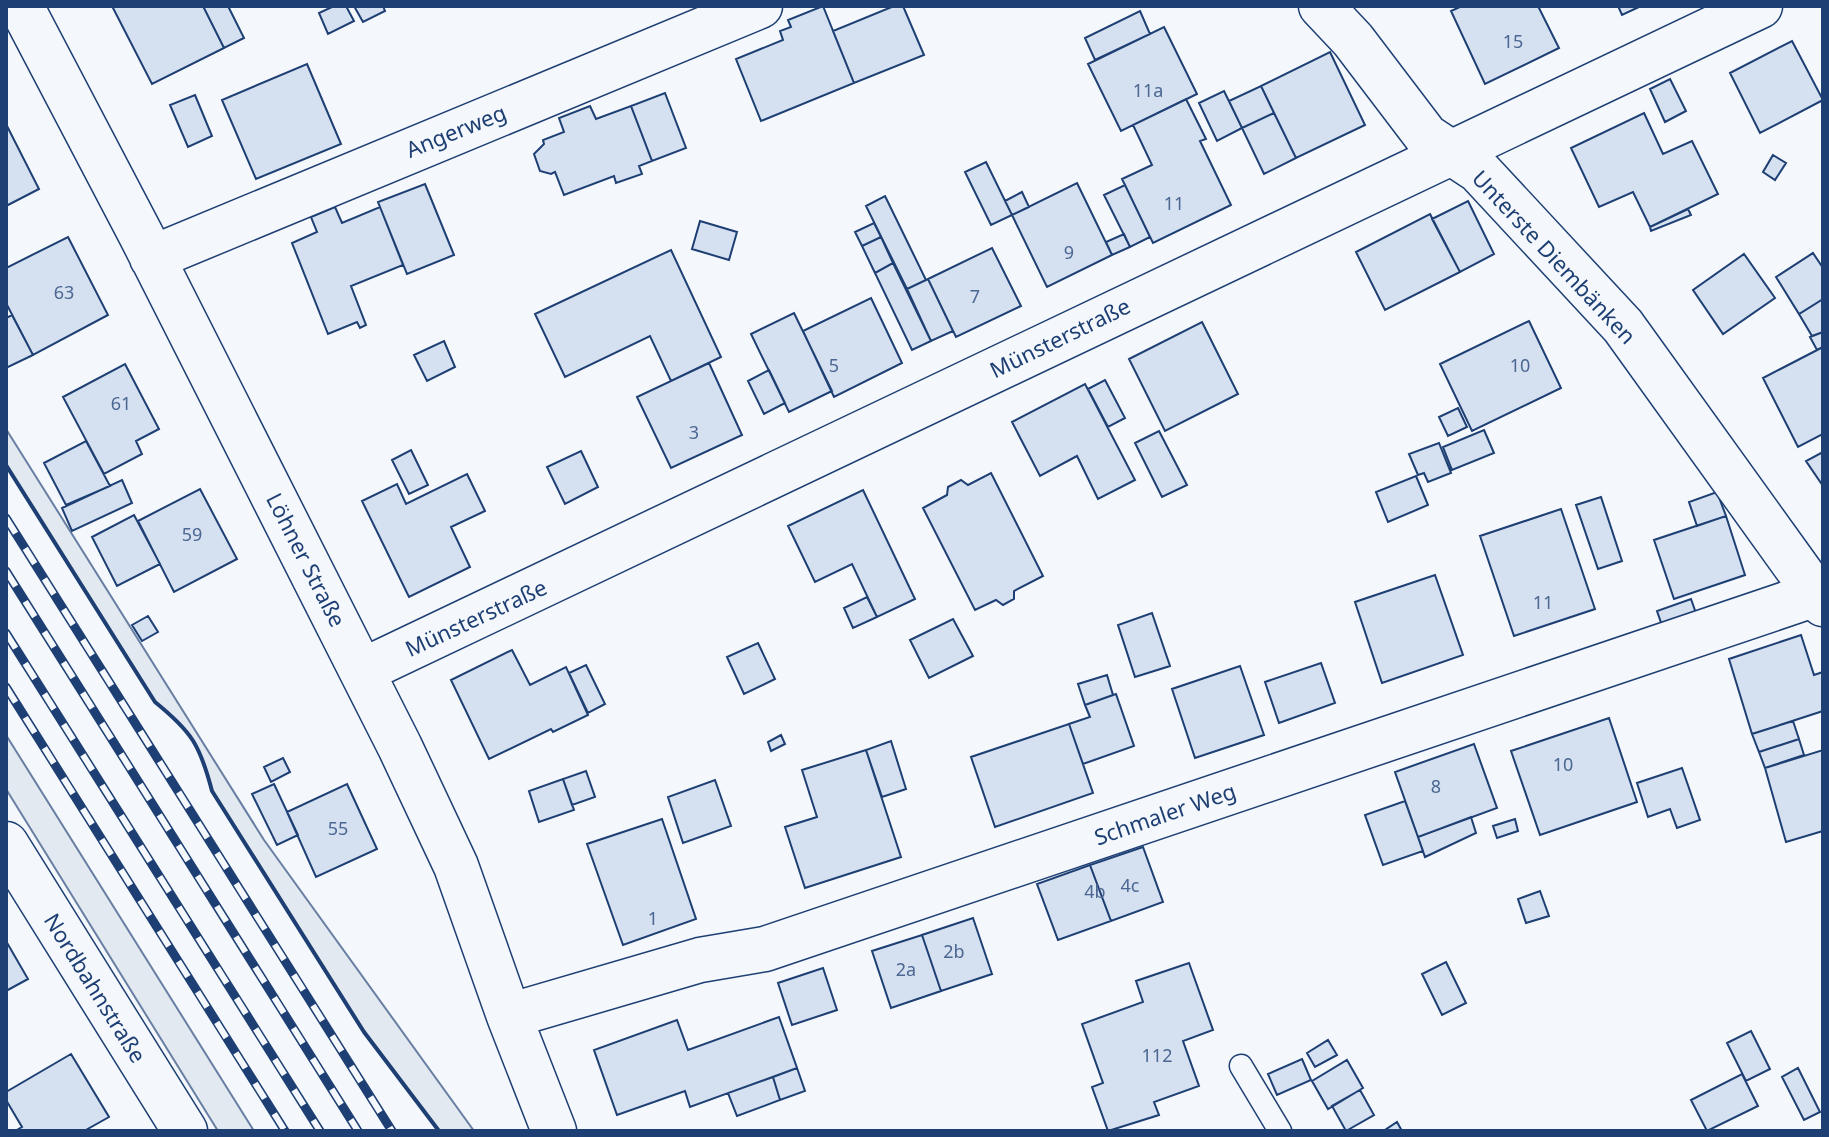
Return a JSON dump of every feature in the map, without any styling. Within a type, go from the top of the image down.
[{"type":"street","name":"Löhner Straße","points":[[21,6],[362,671],[456,866],[554,1131]]},
{"type":"street","name":"Angerweg","points":[[152,258],[760,6]]},
{"type":"street","name":"Unterste Diembänken","points":[[1321,6],[1353,40],[1426,136],[1479,171],[1623,326],[1820,599]]},
{"type":"street","name":"Münsterstraße","points":[[362,671],[1760,6]]},
{"type":"street","name":"Schmaler Weg","points":[[509,1016],[700,960],[765,949],[1820,599]]},
{"type":"street","name":"Nordbahnstraße","points":[[9,856],[185,1131]]},
{"type":"lane","points":[[1241,1066],[1280,1131]]},
{"type":"shaded area","points":[[6,429],[264,840],[474,1131],[439,1131],[364,1032],[212,791],[193,740],[155,702],[6,465]]},
{"type":"shaded area","points":[[6,735],[254,1131],[218,1131],[6,789]]},
{"type":"building","points":[[112,6],[203,6],[224,48],[152,84]]},
{"type":"building","points":[[203,6],[228,6],[244,38],[224,48]]},
{"type":"building","points":[[334,6],[346,6],[354,21],[328,34],[319,13]]},
{"type":"building","points":[[354,6],[383,6],[385,11],[363,22]]},
{"type":"building","points":[[823,6],[854,83],[761,121],[736,59],[783,40],[780,31],[791,27],[788,20]]},
{"type":"building","points":[[894,6],[903,6],[924,55],[854,83],[833,31]]},
{"type":"building","points":[[1462,6],[1538,6],[1559,48],[1485,84],[1451,11]]},
{"type":"building","points":[[1618,6],[1641,6],[1622,15]]},
{"type":"building","points":[[1140,11],[1150,34],[1095,60],[1085,38]]},
{"type":"building","points":[[1164,27],[1197,94],[1121,131],[1088,64]]},
{"type":"building","points":[[1792,41],[1823,100],[1760,133],[1730,73]]},
{"type":"building","points":[[1330,52],[1365,125],[1296,158],[1261,86]]},
{"type":"building","points":[[307,64],[341,144],[256,179],[222,100]]},
{"type":"building","points":[[1670,79],[1686,111],[1665,122],[1650,89]]},
{"type":"building","points":[[1261,86],[1274,113],[1242,128],[1229,101]]},
{"type":"building","points":[[1224,91],[1242,128],[1217,141],[1199,103]]},
{"type":"building","points":[[665,93],[686,148],[652,161],[631,106]]},
{"type":"building","points":[[195,95],[212,136],[188,147],[170,105]]},
{"type":"building","points":[[1186,99],[1206,139],[1200,141],[1231,205],[1153,243],[1122,179],[1152,165],[1133,125]]},
{"type":"building","points":[[590,106],[596,119],[631,106],[652,161],[639,166],[642,174],[616,183],[614,176],[564,195],[555,172],[540,171],[534,154],[544,144],[543,140],[564,132],[559,118]]},
{"type":"building","points":[[1274,113],[1296,158],[1264,174],[1242,128]]},
{"type":"building","points":[[1644,113],[1663,154],[1692,141],[1718,194],[1650,227],[1633,192],[1599,207],[1571,148]]},
{"type":"building","points":[[6,124],[39,189],[6,206]]},
{"type":"building","points":[[1773,155],[1786,163],[1775,180],[1763,172]]},
{"type":"building","points":[[986,162],[1012,215],[991,225],[965,172]]},
{"type":"building","points":[[1077,183],[1112,255],[1047,287],[1012,215]]},
{"type":"building","points":[[425,184],[454,255],[407,274],[378,202]]},
{"type":"building","points":[[1125,185],[1150,237],[1130,247],[1104,195]]},
{"type":"building","points":[[1022,192],[1029,207],[1012,215],[1005,201]]},
{"type":"building","points":[[885,196],[926,280],[907,289],[866,206]]},
{"type":"building","points":[[1468,201],[1494,254],[1460,272],[1432,219]]},
{"type":"building","points":[[335,207],[342,223],[380,207],[403,265],[351,286],[366,325],[360,328],[357,322],[328,334],[292,243],[317,232],[311,217]]},
{"type":"building","points":[[1688,209],[1691,215],[1651,231],[1650,227]]},
{"type":"building","points":[[1430,214],[1460,272],[1385,310],[1356,252]]},
{"type":"building","points":[[700,221],[737,232],[729,260],[692,249]]},
{"type":"building","points":[[874,223],[881,237],[862,246],[855,232]]},
{"type":"building","points":[[1124,234],[1130,247],[1112,255],[1106,242]]},
{"type":"building","points":[[68,237],[108,315],[33,355],[6,303],[6,268]]},
{"type":"building","points":[[881,237],[893,263],[875,273],[862,246]]},
{"type":"building","points":[[992,248],[1021,306],[956,337],[928,279]]},
{"type":"building","points":[[671,250],[721,357],[671,381],[650,336],[565,377],[535,314]]},
{"type":"building","points":[[1813,253],[1823,268],[1823,299],[1799,314],[1776,277]]},
{"type":"building","points":[[1744,254],[1775,298],[1723,334],[1693,290]]},
{"type":"building","points":[[893,263],[931,341],[912,350],[875,273]]},
{"type":"building","points":[[928,279],[953,331],[931,341],[907,289]]},
{"type":"building","points":[[871,298],[902,363],[834,397],[803,331]]},
{"type":"building","points":[[1823,299],[1823,332],[1812,336],[1799,314]]},
{"type":"building","points":[[794,313],[832,391],[789,412],[751,334]]},
{"type":"building","points":[[12,315],[33,355],[6,368],[6,318]]},
{"type":"building","points":[[1529,321],[1561,388],[1472,431],[1440,364]]},
{"type":"building","points":[[1202,322],[1238,394],[1165,431],[1129,359]]},
{"type":"building","points":[[1823,332],[1823,347],[1817,350],[1810,337]]},
{"type":"building","points":[[444,341],[455,367],[427,381],[414,355]]},
{"type":"building","points":[[1823,347],[1823,434],[1798,447],[1763,378]]},
{"type":"building","points":[[709,363],[742,435],[671,468],[637,397]]},
{"type":"building","points":[[125,364],[159,429],[136,441],[142,454],[104,474],[63,397]]},
{"type":"building","points":[[769,370],[785,403],[764,414],[748,381]]},
{"type":"building","points":[[1105,380],[1125,418],[1108,427],[1088,389]]},
{"type":"building","points":[[1085,384],[1135,480],[1098,499],[1077,456],[1040,476],[1012,422]]},
{"type":"building","points":[[1458,408],[1467,427],[1448,436],[1439,417]]},
{"type":"building","points":[[1484,430],[1494,453],[1452,470],[1443,447]]},
{"type":"building","points":[[1159,431],[1187,485],[1162,497],[1135,443]]},
{"type":"building","points":[[86,441],[110,486],[66,505],[44,463]]},
{"type":"building","points":[[1439,443],[1451,473],[1428,482],[1424,473],[1418,475],[1409,454]]},
{"type":"building","points":[[411,450],[428,485],[409,494],[392,460]]},
{"type":"building","points":[[581,451],[598,487],[565,504],[547,467]]},
{"type":"building","points":[[1823,452],[1823,486],[1806,461]]},
{"type":"building","points":[[991,473],[1043,576],[1014,591],[1014,599],[1003,605],[996,600],[975,610],[923,508],[947,495],[948,487],[961,480],[968,485]]},
{"type":"building","points":[[467,474],[485,511],[451,527],[470,567],[409,597],[362,501],[397,484],[406,504]]},
{"type":"building","points":[[1416,476],[1428,505],[1388,522],[1376,492]]},
{"type":"building","points":[[122,480],[132,503],[72,531],[62,508]]},
{"type":"building","points":[[200,489],[237,559],[174,592],[138,521]]},
{"type":"building","points":[[863,490],[915,599],[877,617],[852,564],[815,582],[788,526]]},
{"type":"building","points":[[1717,492],[1726,516],[1697,526],[1689,502]]},
{"type":"building","points":[[1601,497],[1622,561],[1598,569],[1576,505]]},
{"type":"building","points":[[1561,509],[1595,609],[1514,636],[1480,536]]},
{"type":"building","points":[[134,515],[160,564],[117,586],[92,537]]},
{"type":"building","points":[[1726,516],[1745,575],[1674,599],[1654,540]]},
{"type":"building","points":[[1435,575],[1463,655],[1382,683],[1355,602]]},
{"type":"building","points":[[867,597],[877,617],[853,628],[844,608]]},
{"type":"building","points":[[1691,599],[1698,619],[1664,631],[1657,611]]},
{"type":"building","points":[[1152,613],[1170,666],[1135,677],[1118,625]]},
{"type":"building","points":[[148,616],[158,632],[142,641],[132,625]]},
{"type":"building","points":[[953,619],[973,656],[929,678],[910,640]]},
{"type":"building","points":[[1801,635],[1814,675],[1823,672],[1823,711],[1752,734],[1729,659]]},
{"type":"building","points":[[758,643],[775,679],[744,694],[727,657]]},
{"type":"building","points":[[512,650],[530,685],[566,667],[588,715],[489,759],[451,680]]},
{"type":"building","points":[[1321,663],[1335,703],[1279,723],[1265,682]]},
{"type":"building","points":[[586,665],[605,704],[588,713],[569,673]]},
{"type":"building","points":[[1240,666],[1264,735],[1195,758],[1172,689]]},
{"type":"building","points":[[1107,675],[1113,695],[1085,705],[1078,684]]},
{"type":"building","points":[[1116,694],[1134,746],[1083,764],[1069,724],[1090,717],[1085,705]]},
{"type":"building","points":[[1609,718],[1637,802],[1540,835],[1511,751]]},
{"type":"building","points":[[1793,721],[1799,739],[1759,752],[1752,734]]},
{"type":"building","points":[[1069,724],[1093,793],[995,827],[971,757]]},
{"type":"building","points":[[781,735],[785,744],[771,751],[768,742]]},
{"type":"building","points":[[1799,739],[1804,755],[1765,768],[1759,752]]},
{"type":"building","points":[[891,741],[906,789],[882,797],[866,750]]},
{"type":"building","points":[[1474,744],[1497,808],[1418,837],[1395,772]]},
{"type":"building","points":[[866,750],[901,857],[805,888],[785,827],[817,817],[802,770]]},
{"type":"building","points":[[1823,750],[1823,831],[1786,842],[1765,768]]},
{"type":"building","points":[[283,758],[290,772],[271,782],[264,767]]},
{"type":"building","points":[[1682,768],[1700,820],[1677,828],[1670,809],[1648,817],[1637,783]]},
{"type":"building","points":[[586,771],[595,797],[572,805],[563,779]]},
{"type":"building","points":[[563,779],[574,810],[539,822],[529,791]]},
{"type":"building","points":[[715,780],[731,826],[683,843],[668,797]]},
{"type":"building","points":[[274,784],[298,835],[277,845],[252,794]]},
{"type":"building","points":[[347,784],[377,849],[316,877],[287,812]]},
{"type":"building","points":[[1405,801],[1423,851],[1383,865],[1365,815]]},
{"type":"building","points":[[1471,817],[1476,833],[1425,857],[1418,837]]},
{"type":"building","points":[[662,819],[696,919],[623,945],[587,844]]},
{"type":"building","points":[[1515,819],[1518,831],[1497,838],[1493,826]]},
{"type":"building","points":[[1143,847],[1163,902],[1111,921],[1090,865]]},
{"type":"building","points":[[1090,865],[1111,921],[1058,940],[1037,884]]},
{"type":"building","points":[[1540,891],[1549,916],[1526,923],[1518,899]]},
{"type":"building","points":[[973,918],[992,974],[941,991],[922,935]]},
{"type":"building","points":[[922,935],[941,991],[891,1008],[872,951]]},
{"type":"building","points":[[6,941],[28,979],[6,991]]},
{"type":"building","points":[[1446,962],[1466,1003],[1442,1015],[1422,974]]},
{"type":"building","points":[[1189,963],[1213,1030],[1183,1041],[1199,1086],[1154,1102],[1159,1115],[1108,1131],[1092,1087],[1103,1083],[1082,1024],[1143,1002],[1136,981]]},
{"type":"building","points":[[823,968],[837,1010],[792,1025],[778,983]]},
{"type":"building","points":[[779,1017],[797,1068],[690,1107],[685,1091],[617,1115],[594,1050],[677,1020],[688,1050]]},
{"type":"building","points":[[1751,1031],[1770,1069],[1746,1081],[1727,1043]]},
{"type":"building","points":[[1328,1040],[1337,1055],[1315,1067],[1307,1053]]},
{"type":"building","points":[[71,1054],[109,1117],[84,1131],[15,1131],[22,1127],[6,1100],[6,1092]]},
{"type":"building","points":[[1302,1059],[1311,1080],[1277,1095],[1268,1074]]},
{"type":"building","points":[[1347,1060],[1363,1088],[1328,1109],[1312,1081]]},
{"type":"building","points":[[797,1068],[805,1091],[780,1100],[773,1077]]},
{"type":"building","points":[[1798,1068],[1820,1112],[1804,1120],[1782,1077]]},
{"type":"building","points":[[1742,1074],[1758,1106],[1707,1131],[1691,1100]]},
{"type":"building","points":[[773,1077],[780,1100],[737,1116],[728,1093]]},
{"type":"building","points":[[1360,1090],[1374,1115],[1346,1131],[1332,1106]]},
{"type":"building","points":[[1397,1122],[1402,1131],[1385,1130]]},
{"type":"railway","points":[[6,518],[392,1131]]},
{"type":"railway","points":[[6,571],[358,1131]]},
{"type":"railway","points":[[6,633],[320,1131]]},
{"type":"railway","points":[[6,687],[285,1131]]},
{"type":"wall","points":[[6,465],[155,702],[193,740],[212,791],[364,1032],[439,1131]]}]
